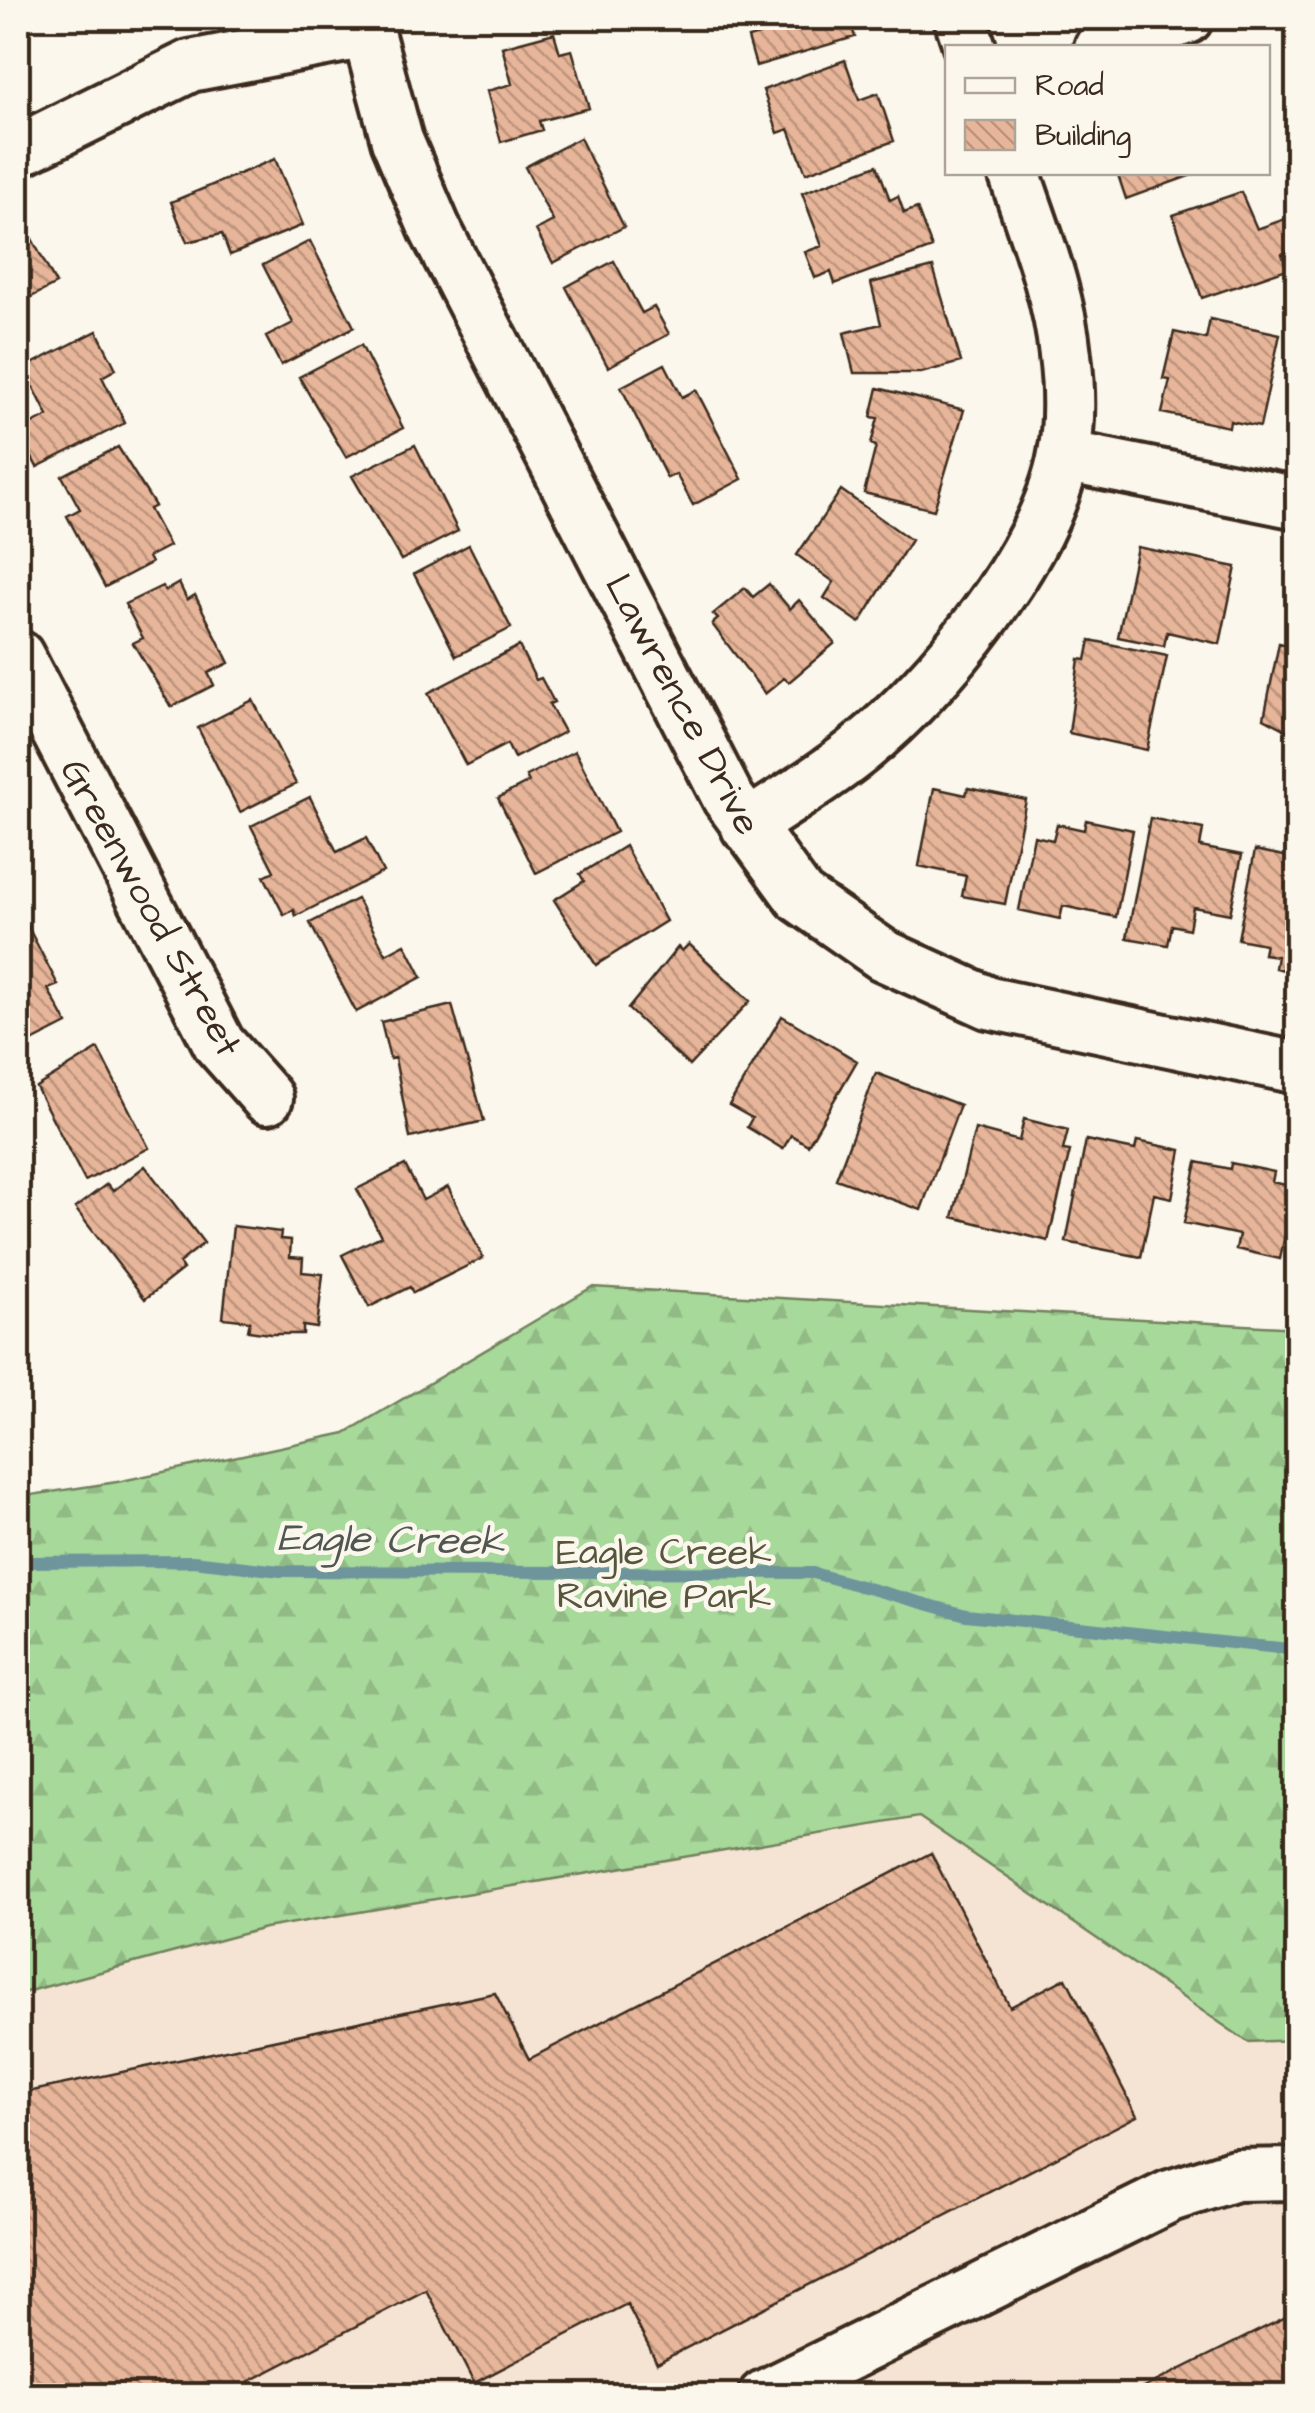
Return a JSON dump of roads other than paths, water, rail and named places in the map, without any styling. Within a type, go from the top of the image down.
[{"type":"street","points":[[960,18],[969,45]]},
{"type":"street","points":[[1109,45],[1187,18]]},
{"type":"street","points":[[18,151],[190,66],[366,25]]},
{"type":"street","name":"Lawrence Drive","points":[[366,25],[396,140],[435,229],[747,827],[800,897],[830,922],[936,982],[1006,1007],[1298,1068]]},
{"type":"street","points":[[747,827],[858,750],[953,658],[1009,580],[1064,456],[1067,388],[1060,318],[1015,175]]},
{"type":"street","points":[[1064,456],[1298,503]]},
{"type":"street","name":"Greenwood Street","points":[[18,656],[219,1044],[267,1098]]},
{"type":"street","points":[[764,2396],[1170,2196],[1235,2175],[1298,2174]]},
{"type":"waterway","name":"Eagle Creek","points":[[18,1562],[193,1561],[280,1571],[813,1573],[966,1615],[1298,1650]]},
{"type":"park label","name":"Eagle Creek Ravine Park","points":[[664,1573]]}]
